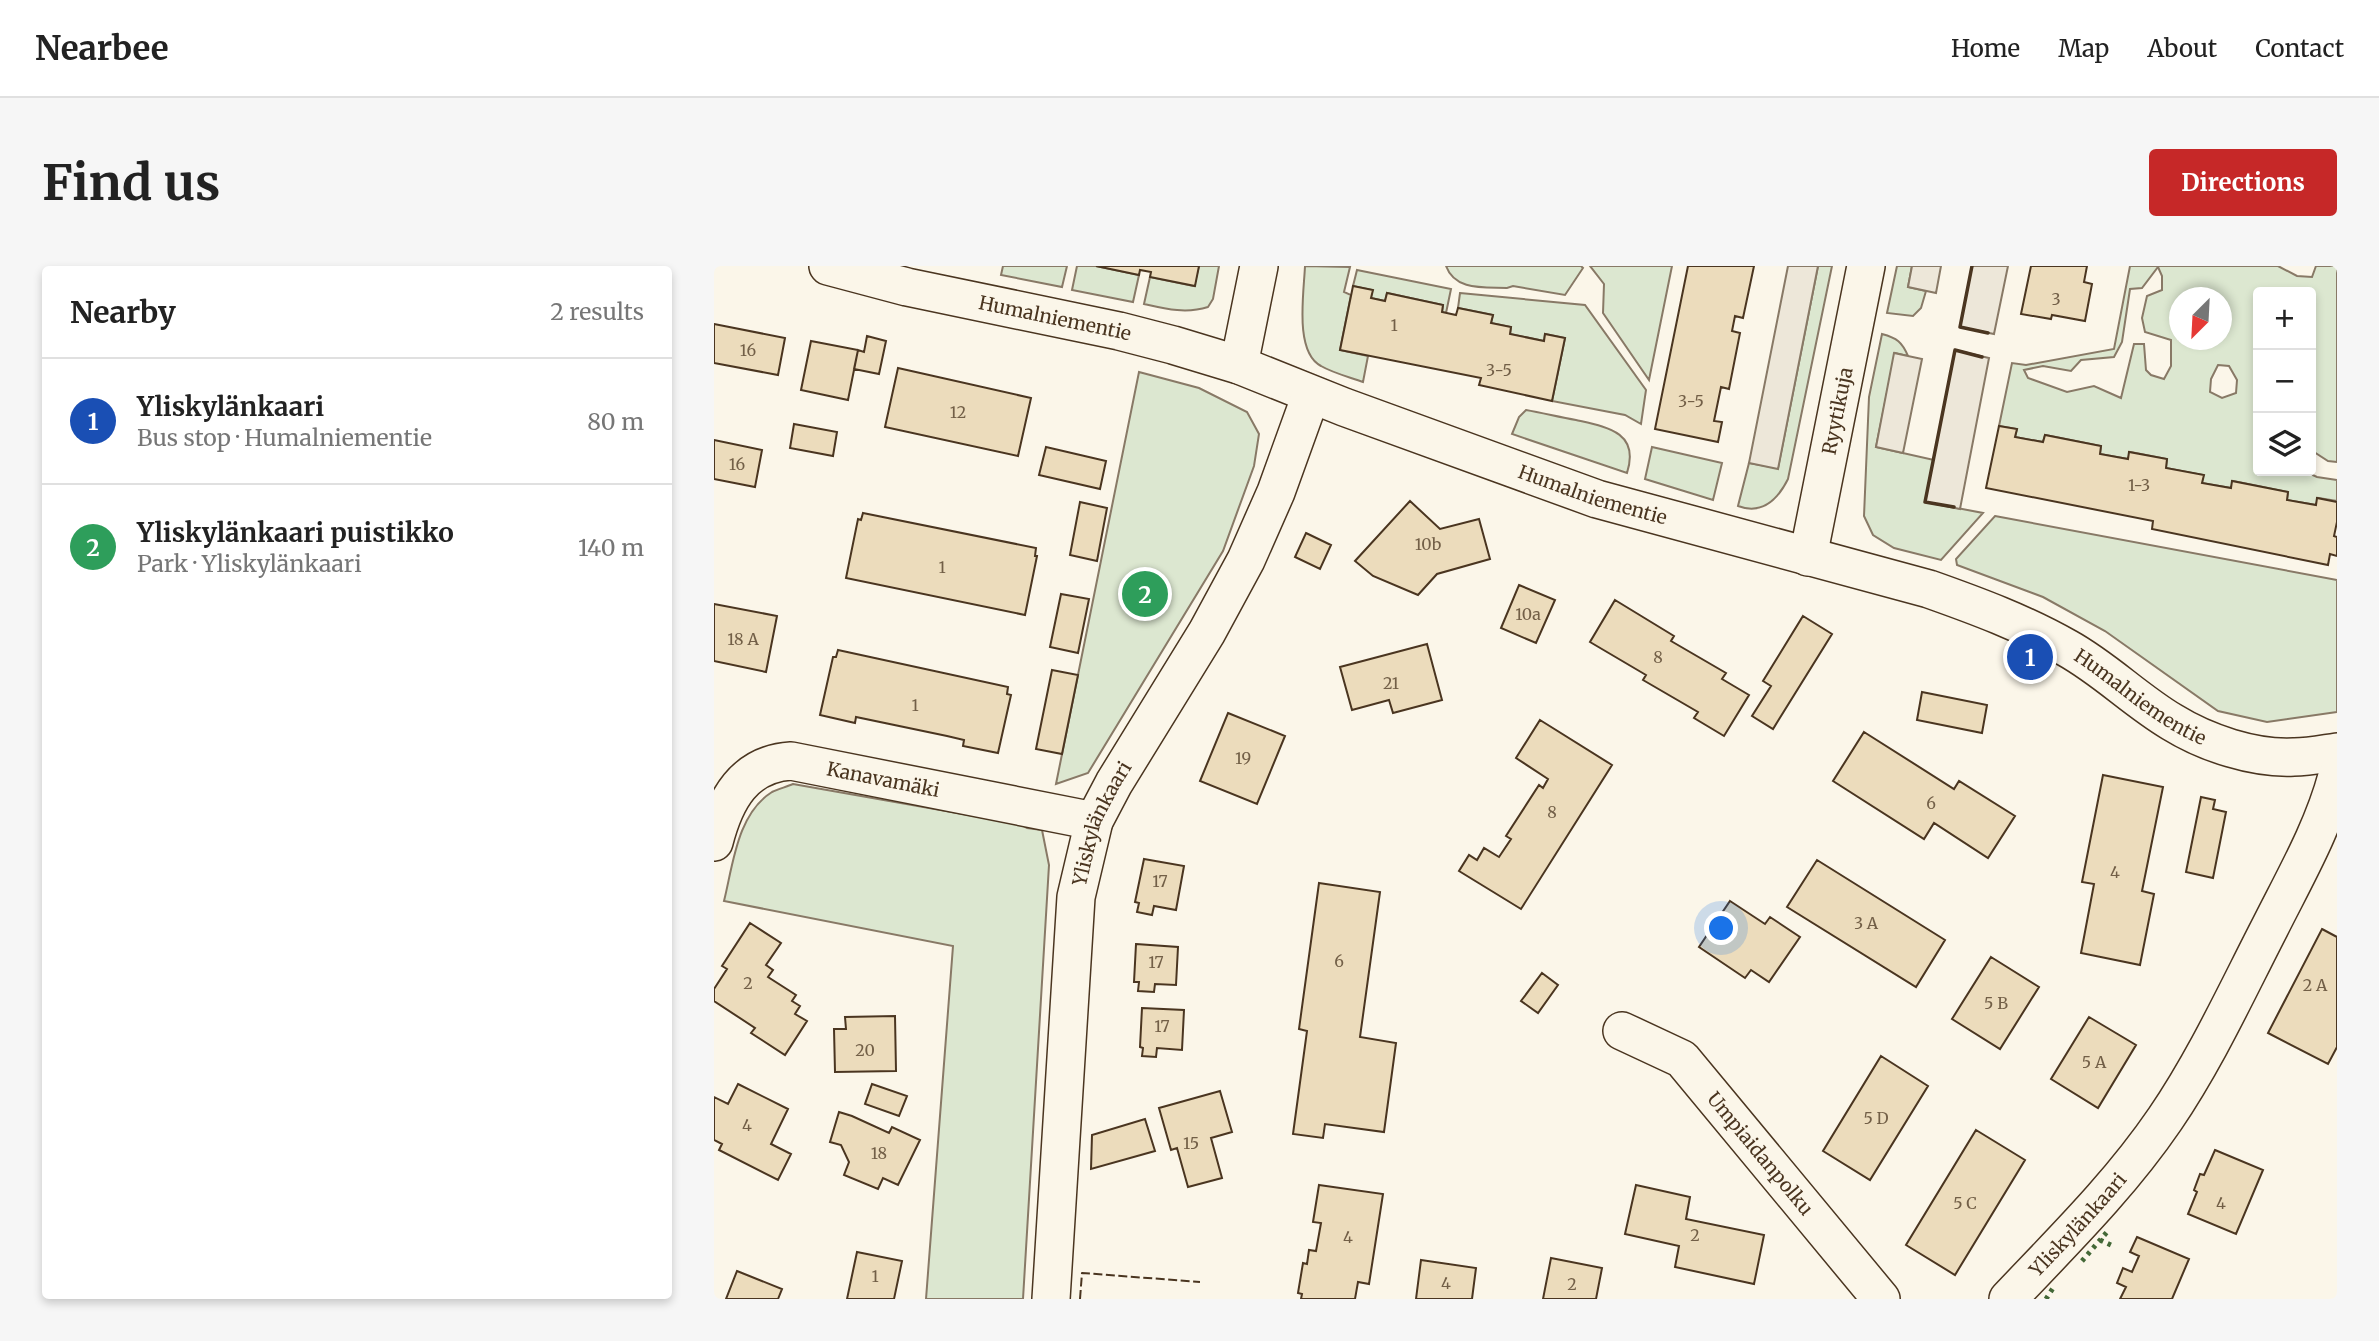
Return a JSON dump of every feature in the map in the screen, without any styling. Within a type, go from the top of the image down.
[{"type":"street","name":"Humalniementie","points":[[828,266],[907,287],[1119,331],[1239,365],[1311,395],[1597,499],[1930,589],[1982,608],[2031,629],[2099,669],[2172,723],[2213,741],[2249,752],[2292,757],[2337,752]]},
{"type":"street","points":[[1239,365],[1259,266]]},
{"type":"street","name":"Ryytikuja","points":[[1808,557],[1866,266]]},
{"type":"street","name":"Yliskylänkaari","points":[[1051,1299],[1076,897],[1094,821],[1114,783],[1207,632],[1246,560],[1276,492],[1311,395]]},
{"type":"street","name":"Kanavamäki","points":[[714,842],[729,801],[741,784],[755,770],[773,762],[791,761],[1094,821]]},
{"type":"street","name":"Yliskylänkaari","points":[[2008,1299],[2106,1195],[2166,1117],[2237,992],[2297,875],[2337,776]]},
{"type":"street","name":"Umpiaidanpolku","points":[[1622,1031],[1682,1059],[1881,1299]]},
{"type":"green space","points":[[1003,266],[1067,266],[1062,287],[1001,275]]},
{"type":"green space","points":[[1077,266],[1096,266],[1139,275],[1133,302],[1072,290]]},
{"type":"green space","points":[[1199,266],[1219,266],[1213,299],[1208,307],[1184,310],[1144,304],[1150,277],[1194,286]]},
{"type":"green space","points":[[1305,266],[1350,267],[1344,292],[1351,295],[1340,350],[1368,356],[1363,382],[1321,366],[1307,348],[1302,321]]},
{"type":"green space","points":[[1446,266],[1583,268],[1565,295],[1513,286],[1471,286],[1456,280]]},
{"type":"green space","points":[[1590,266],[1672,266],[1649,380],[1603,313],[1604,284]]},
{"type":"green space","points":[[1818,266],[1832,266],[1788,479],[1774,499],[1762,507],[1738,506],[1749,463],[1778,468]]},
{"type":"green space","points":[[1897,266],[1912,266],[1908,287],[1926,291],[1921,308],[1913,316],[1887,313]]},
{"type":"green space","points":[[2130,266],[2278,266],[2297,276],[2312,277],[2316,266],[2337,266],[2337,462],[2328,461],[2316,453],[2316,287],[2253,287],[2253,476],[2315,476],[2337,480],[2337,501],[2318,498],[2316,505],[2287,500],[2288,492],[2233,481],[2231,488],[2202,483],[2203,475],[2166,468],[2167,459],[2130,452],[2128,459],[2100,454],[2101,446],[2045,435],[2043,442],[2015,437],[2017,429],[1999,426],[2012,363],[2026,365],[2114,349]],"holes":[[[2218,365],[2229,366],[2237,380],[2236,393],[2222,398],[2210,392],[2211,379]]]},
{"type":"green space","points":[[1357,270],[1451,289],[1446,313],[1442,312],[1443,305],[1387,293],[1385,301],[1371,298],[1372,290],[1353,286]]},
{"type":"green space","points":[[1460,293],[1585,305],[1646,390],[1641,424],[1625,415],[1552,401],[1565,338],[1545,334],[1544,341],[1510,334],[1511,327],[1491,323],[1493,315],[1458,308]]},
{"type":"green space","points":[[1882,334],[1898,341],[1908,356],[1895,353],[1876,447],[1934,460],[1926,502],[1983,513],[1941,560],[1894,548],[1873,535],[1864,516],[1869,397]]},
{"type":"green space","points":[[1139,372],[1199,388],[1247,412],[1259,434],[1254,466],[1223,551],[1088,773],[1056,784]]},
{"type":"green space","points":[[1526,410],[1599,425],[1618,434],[1629,448],[1627,473],[1512,434],[1519,417]]},
{"type":"green space","points":[[1652,447],[1722,463],[1713,500],[1645,479]]},
{"type":"green space","points":[[1995,516],[2337,580],[2337,712],[2267,722],[2218,711],[2105,631],[2043,597],[1957,565],[1956,559]]},
{"type":"green space","points":[[793,784],[1042,830],[1049,865],[1023,1299],[926,1299],[953,946],[724,901],[738,841],[751,813],[772,792]]},
{"type":"shaded area","points":[[1788,266],[1818,266],[1778,469],[1749,463]]},
{"type":"shaded area","points":[[1912,266],[1941,266],[1936,293],[1908,287]]},
{"type":"shaded area","points":[[1972,266],[2008,266],[1994,334],[1960,327]]},
{"type":"shaded area","points":[[1955,350],[1989,358],[1960,509],[1925,502]]},
{"type":"shaded area","points":[[1894,353],[1922,359],[1903,453],[1876,447]]},
{"type":"building","points":[[1096,266],[1199,266],[1195,286],[1150,277],[1151,272],[1140,270],[1139,275]]},
{"type":"building","points":[[1688,266],[1754,266],[1743,318],[1735,316],[1732,331],[1740,333],[1729,389],[1721,387],[1714,421],[1722,422],[1718,442],[1655,429]]},
{"type":"building","points":[[2031,266],[2087,266],[2084,282],[2092,284],[2085,321],[2052,315],[2051,319],[2021,314]]},
{"type":"building","points":[[1353,286],[1373,290],[1371,298],[1385,301],[1387,293],[1443,305],[1442,312],[1456,315],[1458,308],[1493,315],[1491,323],[1511,327],[1510,334],[1544,341],[1545,334],[1565,338],[1552,401],[1479,385],[1481,378],[1340,350]]},
{"type":"building","points":[[714,324],[785,338],[778,375],[714,363]]},
{"type":"building","points":[[867,336],[886,341],[879,374],[854,369],[858,350],[864,352]]},
{"type":"building","points":[[811,341],[858,350],[848,400],[801,390]]},
{"type":"building","points":[[898,368],[1031,398],[1018,456],[885,427]]},
{"type":"building","points":[[794,424],[837,432],[833,456],[790,448]]},
{"type":"building","points":[[1999,426],[2017,429],[2015,437],[2043,442],[2045,435],[2101,446],[2100,454],[2128,459],[2129,452],[2167,459],[2166,468],[2204,475],[2202,483],[2231,488],[2232,481],[2288,492],[2287,500],[2316,505],[2317,498],[2337,502],[2334,536],[2337,537],[2337,556],[2330,554],[2328,565],[2152,529],[2153,521],[1986,488]]},
{"type":"building","points":[[714,440],[762,450],[755,487],[714,479]]},
{"type":"building","points":[[1046,447],[1106,461],[1100,489],[1039,475]]},
{"type":"building","points":[[1410,501],[1440,529],[1479,519],[1490,559],[1437,574],[1418,595],[1373,576],[1355,561]]},
{"type":"building","points":[[1080,502],[1107,508],[1097,561],[1070,555]]},
{"type":"building","points":[[863,513],[1036,548],[1037,556],[1025,615],[846,578],[858,519],[861,520]]},
{"type":"building","points":[[1306,533],[1331,545],[1320,569],[1295,557]]},
{"type":"building","points":[[1519,585],[1555,600],[1536,643],[1501,628]]},
{"type":"building","points":[[1061,594],[1089,599],[1078,653],[1050,647]]},
{"type":"building","points":[[1615,600],[1674,636],[1671,641],[1726,673],[1722,679],[1749,695],[1724,736],[1694,718],[1698,712],[1643,680],[1646,675],[1590,642]]},
{"type":"building","points":[[714,604],[777,616],[766,672],[714,661]]},
{"type":"building","points":[[1803,616],[1832,634],[1773,729],[1752,716],[1771,686],[1763,681]]},
{"type":"building","points":[[1427,644],[1442,700],[1393,713],[1389,700],[1352,710],[1340,667]]},
{"type":"building","points":[[838,650],[1008,687],[1007,694],[1011,695],[998,753],[963,746],[964,740],[947,736],[856,717],[855,723],[820,715],[833,657],[836,657]]},
{"type":"building","points":[[1052,670],[1078,675],[1062,754],[1036,749]]},
{"type":"building","points":[[1922,692],[1987,705],[1982,733],[1917,720]]},
{"type":"building","points":[[1228,713],[1285,736],[1257,804],[1200,781]]},
{"type":"building","points":[[1540,720],[1612,765],[1521,909],[1459,871],[1469,855],[1477,860],[1484,848],[1499,857],[1511,839],[1506,836],[1539,785],[1543,788],[1548,779],[1516,758]]},
{"type":"building","points":[[1864,732],[1954,789],[1959,781],[2015,816],[1988,858],[1934,823],[1924,839],[1833,781]]},
{"type":"building","points":[[2103,775],[2163,787],[2142,891],[2154,894],[2140,965],[2081,953],[2094,884],[2082,882]]},
{"type":"building","points":[[2201,797],[2215,800],[2213,809],[2226,812],[2213,878],[2186,872]]},
{"type":"building","points":[[1144,859],[1184,866],[1176,910],[1154,906],[1152,915],[1137,912],[1139,903],[1135,902]]},
{"type":"building","points":[[1817,860],[1945,940],[1916,987],[1787,907]]},
{"type":"building","points":[[1319,883],[1380,892],[1360,1037],[1396,1043],[1384,1132],[1325,1124],[1323,1138],[1293,1134],[1307,1031],[1299,1029]]},
{"type":"building","points":[[1730,901],[1765,924],[1770,917],[1800,937],[1769,982],[1751,970],[1745,978],[1699,947]]},
{"type":"building","points":[[750,923],[781,943],[766,965],[773,970],[768,977],[796,995],[792,1001],[800,1006],[795,1014],[807,1021],[785,1055],[751,1033],[755,1028],[714,1001],[714,989],[727,969],[722,966]]},
{"type":"building","points":[[2322,929],[2337,937],[2337,1047],[2328,1064],[2268,1033]]},
{"type":"building","points":[[1136,944],[1178,947],[1176,985],[1155,984],[1154,992],[1138,991],[1139,982],[1134,982]]},
{"type":"building","points":[[1991,957],[2039,987],[2000,1049],[1952,1019]]},
{"type":"building","points":[[1542,973],[1558,985],[1538,1013],[1521,1001]]},
{"type":"building","points":[[1142,1008],[1184,1010],[1182,1050],[1157,1048],[1156,1057],[1142,1056]]},
{"type":"building","points":[[895,1016],[896,1071],[835,1072],[834,1029],[846,1029],[845,1017]]},
{"type":"building","points":[[2089,1017],[2136,1045],[2098,1108],[2051,1079]]},
{"type":"building","points":[[1881,1056],[1928,1086],[1870,1180],[1823,1151]]},
{"type":"building","points":[[738,1084],[788,1109],[771,1144],[791,1154],[778,1180],[719,1150],[722,1144],[714,1140],[714,1097],[728,1104]]},
{"type":"building","points":[[872,1084],[907,1096],[899,1116],[865,1104]]},
{"type":"building","points":[[1220,1091],[1232,1132],[1211,1138],[1222,1178],[1188,1187],[1177,1148],[1171,1150],[1159,1108]]},
{"type":"building","points":[[839,1112],[889,1133],[892,1127],[920,1140],[898,1185],[883,1178],[878,1189],[844,1175],[849,1162],[841,1145],[830,1142]]},
{"type":"building","points":[[1145,1119],[1155,1151],[1091,1169],[1092,1135]]},
{"type":"building","points":[[1976,1130],[2025,1160],[1955,1275],[1906,1245]]},
{"type":"building","points":[[2215,1150],[2263,1170],[2236,1234],[2188,1214],[2197,1192],[2194,1190],[2200,1174],[2204,1175]]},
{"type":"building","points":[[1319,1185],[1383,1194],[1369,1284],[1358,1282],[1355,1299],[1301,1299],[1302,1294],[1298,1293],[1303,1263],[1307,1264],[1309,1250],[1316,1251],[1321,1223],[1313,1222]]},
{"type":"building","points":[[1636,1185],[1690,1197],[1686,1219],[1764,1235],[1754,1284],[1675,1267],[1679,1246],[1625,1234]]},
{"type":"building","points":[[2137,1237],[2189,1259],[2172,1299],[2120,1299],[2126,1287],[2117,1283],[2123,1268],[2132,1272],[2139,1256],[2130,1252]]},
{"type":"building","points":[[857,1252],[902,1261],[894,1299],[847,1299]]},
{"type":"building","points":[[1551,1258],[1602,1268],[1596,1299],[1543,1299]]},
{"type":"building","points":[[1421,1260],[1476,1268],[1472,1299],[1416,1299]]},
{"type":"building","points":[[737,1271],[782,1289],[778,1299],[726,1299]]},
{"type":"hedge","points":[[2082,1261],[2107,1232]]},
{"type":"hedge","points":[[2100,1240],[2115,1247]]},
{"type":"hedge","points":[[2046,1299],[2053,1288]]},
{"type":"fence","points":[[1080,1299],[1082,1273],[1200,1282]]},
{"type":"wall","points":[[1972,266],[1960,327],[1988,333]]},
{"type":"wall","points":[[1954,507],[1925,502],[1955,350],[1982,357]]},
{"type":"place","name":"Yliskylänkaari puistikko","points":[[1145,594]]},
{"type":"place","name":"Yliskylänkaari","points":[[2030,657]]}]
